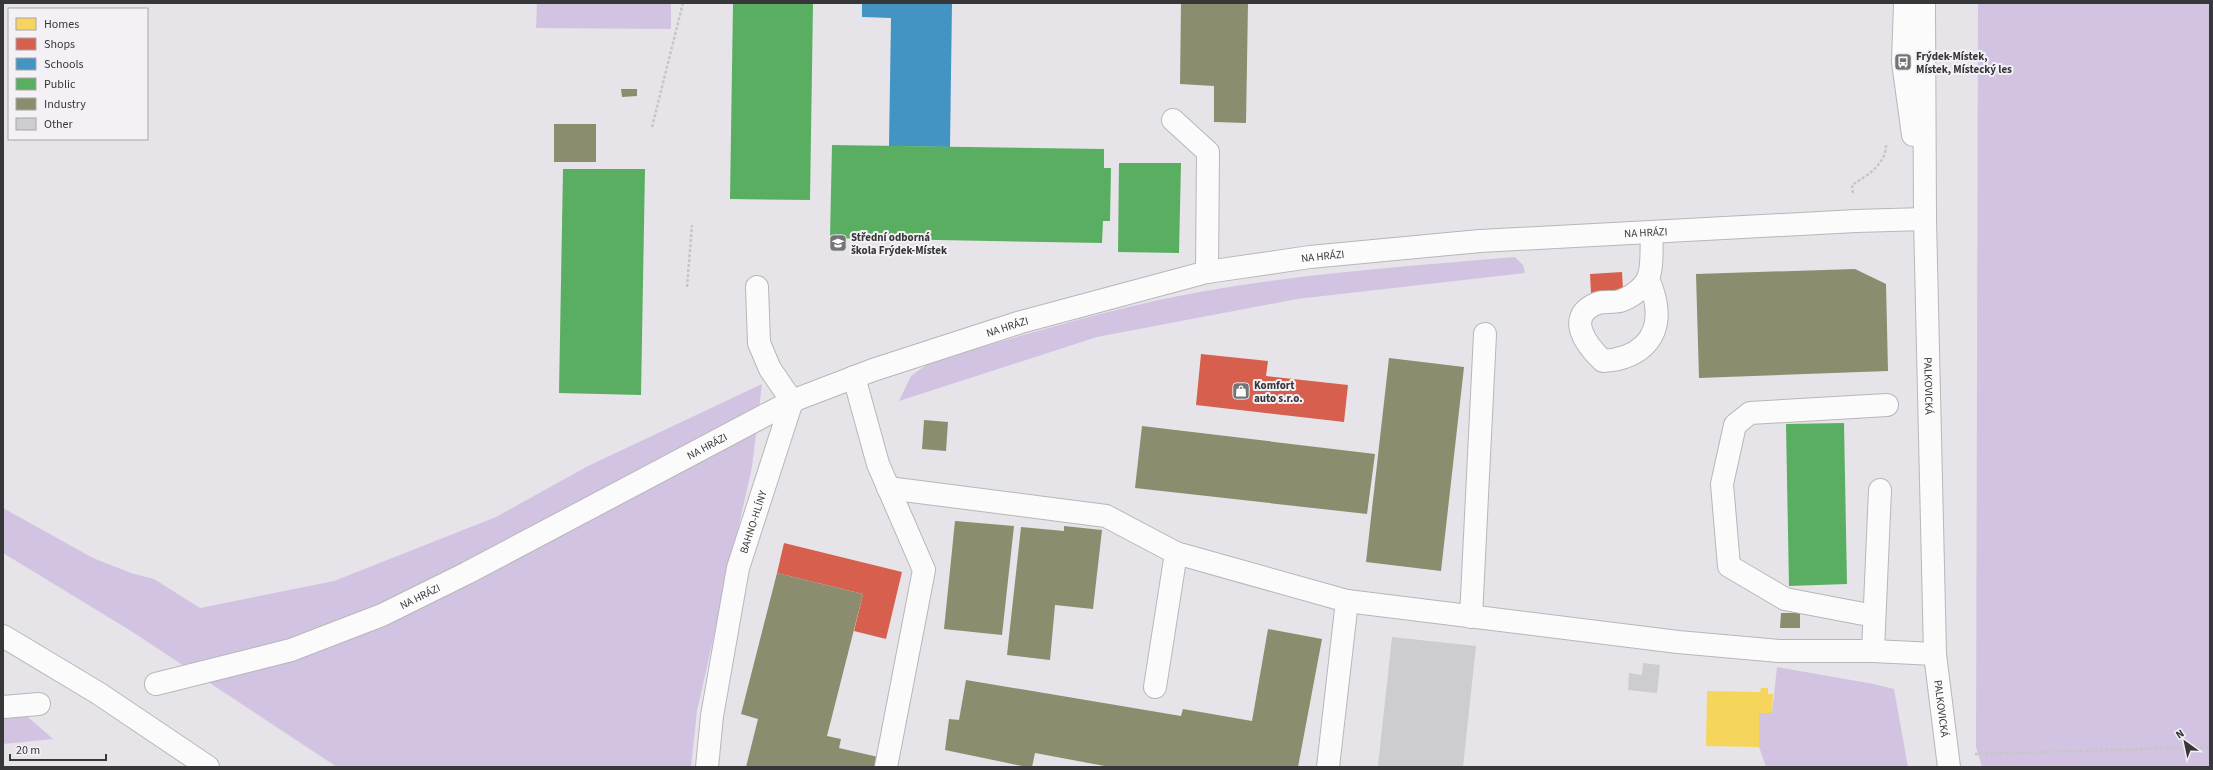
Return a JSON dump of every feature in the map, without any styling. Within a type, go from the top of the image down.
[{"type":"street","points":[[1905,3],[1903,62],[1925,219]]},
{"type":"street","name":"PALKOVICKÁ","points":[[1924,3],[1925,219],[1934,654],[1948,761]]},
{"type":"street","points":[[1173,120],[1208,152],[1207,272]]},
{"type":"street","name":"NA HRÁZI","points":[[156,684],[291,650],[382,615],[467,573],[792,401],[854,377],[1021,322],[1207,272],[1310,258],[1480,241],[1856,221],[1925,219]]},
{"type":"street","points":[[1648,278],[1652,232]]},
{"type":"street","points":[[757,287],[759,342],[770,369],[792,401]]},
{"type":"street","points":[[1471,617],[1485,334]]},
{"type":"street","points":[[854,377],[878,464],[924,570],[886,767]]},
{"type":"street","name":"BAHNO-HLÍNY","points":[[707,767],[712,716],[738,568],[792,401]]},
{"type":"street","points":[[1874,616],[1785,599],[1729,566],[1722,484],[1735,424],[1750,413],[1887,405]]},
{"type":"street","points":[[888,488],[1106,516],[1176,553],[1347,601],[1678,642],[1779,651],[1873,651],[1934,654]]},
{"type":"street","points":[[1873,651],[1880,490]]},
{"type":"street","points":[[1155,687],[1176,553]]},
{"type":"street","points":[[1328,767],[1347,601]]},
{"type":"street","points":[[3,636],[98,693],[208,767]]},
{"type":"street","points":[[3,707],[39,704]]},
{"type":"path","points":[[652,127],[683,3]]},
{"type":"path","points":[[1856,221],[1852,185],[1877,166],[1886,153],[1887,137]]},
{"type":"path","points":[[687,287],[692,225]]},
{"type":"path","points":[[1948,761],[2210,747]]},
{"type":"shaded area","points":[[537,3],[671,3],[671,29],[536,28]]},
{"type":"shaded area","points":[[1978,3],[2210,3],[2210,767],[1982,767],[1976,747]]},
{"type":"shaded area","points":[[1515,257],[1523,265],[1525,273],[1297,299],[1097,337],[899,401],[911,376],[932,361],[1136,305],[1205,291],[1282,279]]},
{"type":"shaded area","points":[[762,384],[752,467],[697,711],[691,767],[337,767],[131,631],[3,553],[3,508],[93,558],[131,573],[154,579],[200,608],[334,581],[496,517],[588,466]]},
{"type":"shaded area","points":[[1777,667],[1874,684],[1894,689],[1908,767],[1766,767],[1759,747],[1759,713],[1772,713]]},
{"type":"shaded area","points":[[3,695],[53,739],[3,744]]},
{"type":"building: Homes","points":[[1761,688],[1768,688],[1768,694],[1773,694],[1772,713],[1759,713],[1759,747],[1706,746],[1707,691],[1760,692]]},
{"type":"building: Shops","points":[[1622,272],[1623,290],[1591,293],[1590,274]]},
{"type":"building: Shops","points":[[1201,354],[1268,361],[1266,376],[1348,385],[1344,422],[1196,405]]},
{"type":"building: Shops","points":[[784,543],[902,572],[886,639],[854,631],[863,594],[777,573]]},
{"type":"building: Schools","points":[[862,3],[952,3],[950,147],[889,146],[891,18],[862,17]]},
{"type":"building: Public","points":[[733,3],[813,3],[810,200],[730,199]]},
{"type":"building: Public","points":[[832,145],[1104,149],[1104,168],[1111,168],[1110,221],[1103,221],[1102,243],[830,238]]},
{"type":"building: Public","points":[[1119,163],[1181,163],[1179,253],[1118,252]]},
{"type":"building: Public","points":[[563,169],[645,169],[641,395],[559,393]]},
{"type":"building: Public","points":[[1844,423],[1847,584],[1789,586],[1786,424]]},
{"type":"building: Industry","points":[[1181,3],[1248,3],[1246,123],[1214,122],[1214,86],[1180,84]]},
{"type":"building: Industry","points":[[621,89],[637,89],[637,96],[622,97]]},
{"type":"building: Industry","points":[[554,124],[596,124],[596,162],[554,162]]},
{"type":"building: Industry","points":[[1855,269],[1886,284],[1888,371],[1699,378],[1696,274]]},
{"type":"building: Industry","points":[[1389,358],[1464,367],[1441,571],[1366,562]]},
{"type":"building: Industry","points":[[924,420],[948,422],[946,451],[922,449]]},
{"type":"building: Industry","points":[[1142,426],[1375,454],[1367,514],[1135,488]]},
{"type":"building: Industry","points":[[955,521],[1014,526],[1002,635],[944,629]]},
{"type":"building: Industry","points":[[1064,526],[1102,530],[1093,609],[1055,605],[1050,660],[1007,655],[1021,527],[1064,531]]},
{"type":"building: Industry","points":[[777,573],[863,594],[827,736],[841,739],[839,748],[878,757],[875,767],[746,767],[758,719],[741,714]]},
{"type":"building: Industry","points":[[1781,613],[1800,613],[1800,628],[1780,628]]},
{"type":"building: Industry","points":[[1268,629],[1322,639],[1298,767],[1110,767],[1035,753],[1032,767],[1027,767],[945,750],[949,719],[959,720],[966,680],[1181,716],[1183,709],[1252,721]]},
{"type":"building: Other","points":[[1392,637],[1476,646],[1463,767],[1378,766]]},
{"type":"building: Other","points":[[1643,663],[1660,665],[1657,693],[1628,690],[1629,673],[1642,675]]},
{"type":"place","name":"Frýdek-Místek, Místek, Místecký les","points":[[1903,62]]},
{"type":"place","name":"Střední odborná škola Frýdek-Místek","points":[[838,243]]},
{"type":"place","name":"Komfort auto s.r.o.","points":[[1241,391]]}]
